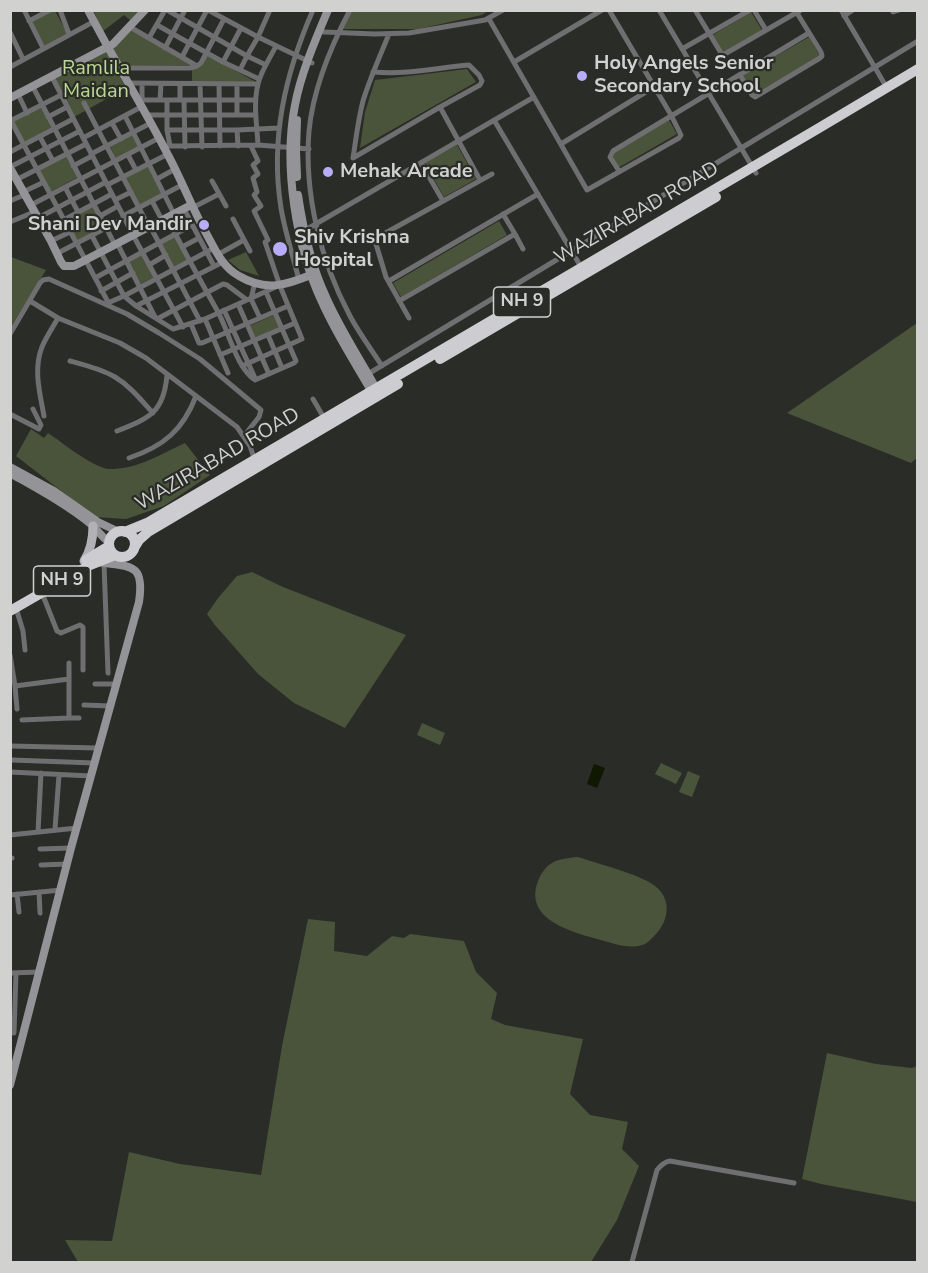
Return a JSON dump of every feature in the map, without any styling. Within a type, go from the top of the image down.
[{"type":"highway","name":"WAZIRABAD ROAD","points":[[122,532],[147,524],[325,419],[376,393],[754,170],[918,69]]},
{"type":"highway","name":"WAZIRABAD ROAD","points":[[134,548],[148,531],[581,267],[918,77]]},
{"type":"highway","points":[[122,532],[130,534],[135,543],[130,554],[125,557],[120,557],[111,548],[112,536],[122,532]]},
{"type":"highway","name":"NH 9","points":[[12,607],[84,561],[111,548]]},
{"type":"highway","name":"NH 9","points":[[12,607],[100,563],[111,548]]},
{"type":"main road","points":[[84,561],[92,546],[93,524]]},
{"type":"street","points":[[24,10],[43,48]]},
{"type":"street","points":[[29,21],[50,10]]},
{"type":"street","points":[[60,10],[69,34]]},
{"type":"street","points":[[88,10],[167,149],[182,185],[192,225],[199,238],[239,276],[255,282],[280,286]]},
{"type":"street","points":[[27,112],[14,97],[108,47],[145,10]]},
{"type":"street","points":[[149,38],[166,10],[266,65]]},
{"type":"street","points":[[165,48],[185,10]]},
{"type":"street","points":[[182,57],[208,10],[258,38],[310,62]]},
{"type":"street","points":[[240,70],[270,10]]},
{"type":"street","points":[[299,280],[281,210],[277,146],[296,56],[313,10]]},
{"type":"street","points":[[328,10],[295,103],[293,148],[295,209],[325,309],[376,393]]},
{"type":"street","points":[[310,62],[334,10]]},
{"type":"street","points":[[350,10],[319,84],[309,129],[312,196],[316,224],[337,289],[381,366]]},
{"type":"street","points":[[324,32],[409,33],[471,23],[489,18],[503,10]]},
{"type":"street","points":[[514,62],[602,10]]},
{"type":"street","points":[[489,18],[586,190],[680,137],[681,133],[609,10]]},
{"type":"street","points":[[659,10],[754,170]]},
{"type":"street","points":[[682,49],[752,10],[766,30]]},
{"type":"street","points":[[784,10],[788,18]]},
{"type":"street","points":[[853,10],[843,13],[886,88]]},
{"type":"street","points":[[892,10],[896,12],[899,10]]},
{"type":"street","points":[[697,11],[723,55],[799,12],[822,56],[755,97],[740,75]]},
{"type":"street","points":[[120,68],[190,68],[197,66],[224,19]]},
{"type":"street","points":[[10,67],[93,22]]},
{"type":"street","points":[[157,25],[259,81]]},
{"type":"street","points":[[130,27],[197,66]]},
{"type":"street","points":[[223,62],[241,28]]},
{"type":"street","points":[[10,32],[23,59]]},
{"type":"street","points":[[619,171],[610,157],[611,153],[809,33]]},
{"type":"street","points":[[373,72],[394,74],[469,65],[482,83],[353,158],[361,111],[373,72],[389,34]]},
{"type":"street","points":[[368,374],[918,41]]},
{"type":"street","points":[[245,365],[302,340],[265,242],[268,240],[254,212],[261,206],[254,195],[257,192],[253,178],[258,174],[253,165],[258,161],[255,146],[257,129],[255,99],[259,81],[276,46]]},
{"type":"street","points":[[170,84],[171,68]]},
{"type":"street","points":[[190,68],[190,84]]},
{"type":"street","points":[[130,84],[132,69]]},
{"type":"street","points":[[151,69],[151,84]]},
{"type":"street","points":[[52,77],[172,310],[183,327]]},
{"type":"street","points":[[130,84],[237,84],[259,81]]},
{"type":"street","points":[[140,103],[142,84]]},
{"type":"street","points":[[161,84],[167,115],[167,149]]},
{"type":"street","points":[[180,84],[185,147]]},
{"type":"street","points":[[200,84],[202,147]]},
{"type":"street","points":[[219,84],[220,146]]},
{"type":"street","points":[[237,84],[237,115]]},
{"type":"street","points":[[33,87],[156,319]]},
{"type":"street","points":[[561,144],[654,87]]},
{"type":"street","points":[[61,95],[11,120],[107,301],[124,296],[189,261],[215,254],[244,240]]},
{"type":"street","points":[[302,233],[534,97]]},
{"type":"street","points":[[14,179],[67,154],[99,130],[125,116],[140,103],[149,100],[255,99]]},
{"type":"street","points":[[149,100],[149,118]]},
{"type":"street","points":[[84,103],[190,301],[213,338],[228,374]]},
{"type":"street","points":[[48,117],[67,107]]},
{"type":"street","points":[[440,107],[480,180]]},
{"type":"street","points":[[74,166],[133,132],[149,118],[167,115],[255,115]]},
{"type":"street","points":[[125,116],[164,194],[168,217],[175,234],[206,292],[222,312],[238,347],[245,371],[255,380],[295,362],[266,292]]},
{"type":"street","points":[[10,152],[73,119]]},
{"type":"street","points":[[494,120],[581,267]]},
{"type":"street","points":[[112,123],[121,139]]},
{"type":"street","points":[[167,130],[279,128]]},
{"type":"street","points":[[237,130],[237,146]]},
{"type":"street","points":[[80,131],[10,167],[14,179],[64,266],[74,266],[168,217],[219,194]]},
{"type":"street","points":[[10,137],[18,133]]},
{"type":"street","points":[[40,137],[53,161]]},
{"type":"street","points":[[34,212],[51,195],[159,138]]},
{"type":"street","points":[[10,222],[34,212],[58,207],[123,177],[149,163],[167,149],[277,146],[309,149]]},
{"type":"street","points":[[128,154],[136,170]]},
{"type":"street","points":[[421,163],[443,201]]},
{"type":"street","points":[[157,179],[175,170]]},
{"type":"street","points":[[409,318],[389,281],[376,244],[377,238],[492,174]]},
{"type":"street","points":[[213,181],[226,206]]},
{"type":"street","points":[[10,201],[44,182]]},
{"type":"street","points":[[56,254],[182,185]]},
{"type":"street","points":[[65,187],[78,212]]},
{"type":"street","points":[[100,216],[131,192]]},
{"type":"street","points":[[45,230],[112,194]]},
{"type":"street","points":[[389,281],[538,194]]},
{"type":"street","points":[[152,201],[168,217]]},
{"type":"street","points":[[189,207],[215,254],[214,266]]},
{"type":"street","points":[[503,214],[523,249]]},
{"type":"street","points":[[233,219],[250,251]]},
{"type":"street","points":[[95,278],[192,225]]},
{"type":"street","points":[[51,241],[70,232]]},
{"type":"street","points":[[399,301],[515,234]]},
{"type":"street","points":[[92,236],[124,296],[173,329],[202,320],[280,286],[314,274]]},
{"type":"street","points":[[182,247],[199,238]]},
{"type":"street","points":[[214,266],[215,254]]},
{"type":"street","points":[[149,265],[166,255]]},
{"type":"street","points":[[136,306],[214,266]]},
{"type":"street","points":[[101,291],[133,273]]},
{"type":"street","points":[[314,274],[376,393]]},
{"type":"street","points":[[10,334],[40,283],[49,279],[127,314],[200,359],[261,410],[259,417],[244,436]]},
{"type":"street","points":[[249,300],[255,282]]},
{"type":"street","points":[[156,319],[223,284],[249,300],[260,318]]},
{"type":"street","points":[[30,301],[58,318],[120,343],[146,358],[230,421],[244,436],[255,461]]},
{"type":"street","points":[[238,304],[269,374]]},
{"type":"street","points":[[191,324],[199,343],[202,343],[288,306]]},
{"type":"street","points":[[44,416],[38,380],[39,357],[58,318]]},
{"type":"street","points":[[220,355],[295,323]]},
{"type":"street","points":[[268,334],[282,368]]},
{"type":"street","points":[[70,361],[115,377],[153,412]]},
{"type":"street","points":[[117,430],[139,422],[153,412],[164,396],[167,375]]},
{"type":"street","points":[[129,458],[156,446],[178,428],[190,411],[196,396]]},
{"type":"street","points":[[313,399],[325,419]]},
{"type":"street","points":[[10,414],[39,429],[41,425],[33,409]]},
{"type":"street","points":[[13,471],[54,491],[93,524],[111,548]]},
{"type":"street","points":[[93,524],[122,532]]},
{"type":"street","points":[[10,1085],[13,1061],[40,972],[71,848],[139,602],[138,573],[130,567],[100,563],[108,673]]},
{"type":"street","points":[[42,593],[59,633],[80,625],[83,627],[83,670]]},
{"type":"street","points":[[12,607],[23,631],[25,650]]},
{"type":"street","points":[[10,655],[17,709]]},
{"type":"street","points":[[69,663],[69,718]]},
{"type":"street","points":[[15,686],[69,679]]},
{"type":"street","points":[[95,684],[116,684]]},
{"type":"street","points":[[84,705],[110,705]]},
{"type":"street","points":[[22,720],[79,718]]},
{"type":"street","points":[[10,746],[98,748]]},
{"type":"street","points":[[12,760],[94,763]]},
{"type":"street","points":[[10,772],[91,776]]},
{"type":"street","points":[[38,832],[41,773]]},
{"type":"street","points":[[56,829],[59,775]]},
{"type":"street","points":[[10,835],[77,828]]},
{"type":"street","points":[[40,849],[71,848]]},
{"type":"street","points":[[41,865],[67,864]]},
{"type":"street","points":[[19,912],[14,895],[61,890]]},
{"type":"street","points":[[39,892],[40,914]]},
{"type":"street","points":[[14,1033],[13,973],[40,972]]},
{"type":"street","points":[[632,1263],[657,1170],[665,1162],[794,1183]]},
{"type":"green space","points":[[53,11],[67,33],[44,46],[31,21]]},
{"type":"green space","points":[[94,11],[138,11],[130,20],[124,15],[102,32]]},
{"type":"green space","points":[[350,11],[488,11],[482,15],[418,29],[341,29]]},
{"type":"green space","points":[[751,12],[762,30],[721,54],[711,36]]},
{"type":"green space","points":[[130,28],[194,65],[121,66],[112,49]]},
{"type":"green space","points":[[809,37],[820,56],[753,95],[742,76]]},
{"type":"green space","name":"Ramlila Maidan","points":[[106,51],[126,88],[74,117],[55,79]]},
{"type":"green space","points":[[207,55],[256,82],[192,83],[192,69]]},
{"type":"green space","points":[[467,69],[476,82],[360,148],[365,112],[375,80]]},
{"type":"green space","points":[[41,107],[52,129],[25,143],[13,122]]},
{"type":"green space","points":[[669,120],[677,134],[618,168],[610,154]]},
{"type":"green space","points":[[133,134],[140,147],[116,159],[110,146]]},
{"type":"green space","points":[[457,145],[476,179],[444,197],[425,163]]},
{"type":"green space","points":[[67,156],[78,177],[50,192],[39,170]]},
{"type":"green space","points":[[149,165],[163,193],[140,206],[125,177]]},
{"type":"green space","points":[[93,206],[104,228],[76,242],[65,220]]},
{"type":"green space","points":[[499,221],[507,235],[401,297],[393,283]]},
{"type":"green space","points":[[175,236],[187,260],[174,267],[161,243]]},
{"type":"green space","points":[[246,252],[259,276],[240,270],[228,260]]},
{"type":"green space","points":[[141,253],[154,277],[141,284],[128,260]]},
{"type":"green space","points":[[11,257],[46,270],[11,327]]},
{"type":"green space","points":[[274,315],[280,328],[255,339],[249,326]]},
{"type":"green space","points":[[917,323],[918,457],[911,463],[787,413]]},
{"type":"green space","points":[[31,429],[44,438],[48,433],[86,459],[109,469],[139,464],[185,443],[210,475],[164,506],[126,519],[95,517],[16,456]]},
{"type":"green space","points":[[252,572],[283,587],[406,635],[345,728],[294,703],[258,674],[207,614],[237,576]]},
{"type":"green space","points":[[422,723],[445,733],[440,745],[417,735]]},
{"type":"green space","points":[[661,763],[682,773],[676,784],[655,774]]},
{"type":"green space","points":[[688,771],[700,776],[692,797],[679,792]]},
{"type":"green space","points":[[578,857],[639,877],[660,891],[666,903],[666,916],[656,934],[648,942],[639,946],[615,944],[573,932],[547,918],[539,908],[535,896],[541,874],[554,862]]},
{"type":"green space","points":[[308,919],[335,922],[334,951],[367,956],[392,936],[404,938],[410,934],[464,941],[476,972],[497,993],[491,1019],[505,1025],[583,1039],[570,1094],[590,1115],[628,1122],[622,1149],[639,1166],[617,1220],[591,1262],[78,1262],[65,1240],[112,1241],[129,1152],[180,1164],[261,1175],[282,1046]]},
{"type":"green space","points":[[827,1053],[876,1064],[912,1068],[917,1066],[917,1202],[802,1179]]},
{"type":"shaded area","points":[[594,764],[605,768],[597,788],[587,784]]},
{"type":"place","name":"Holy Angels Senior Secondary School","points":[[582,76]]},
{"type":"place","name":"Mehak Arcade","points":[[328,172]]},
{"type":"place","name":"Shani Dev Mandir","points":[[204,225]]},
{"type":"place","name":"Shiv Krishna Hospital","points":[[280,249]]}]
